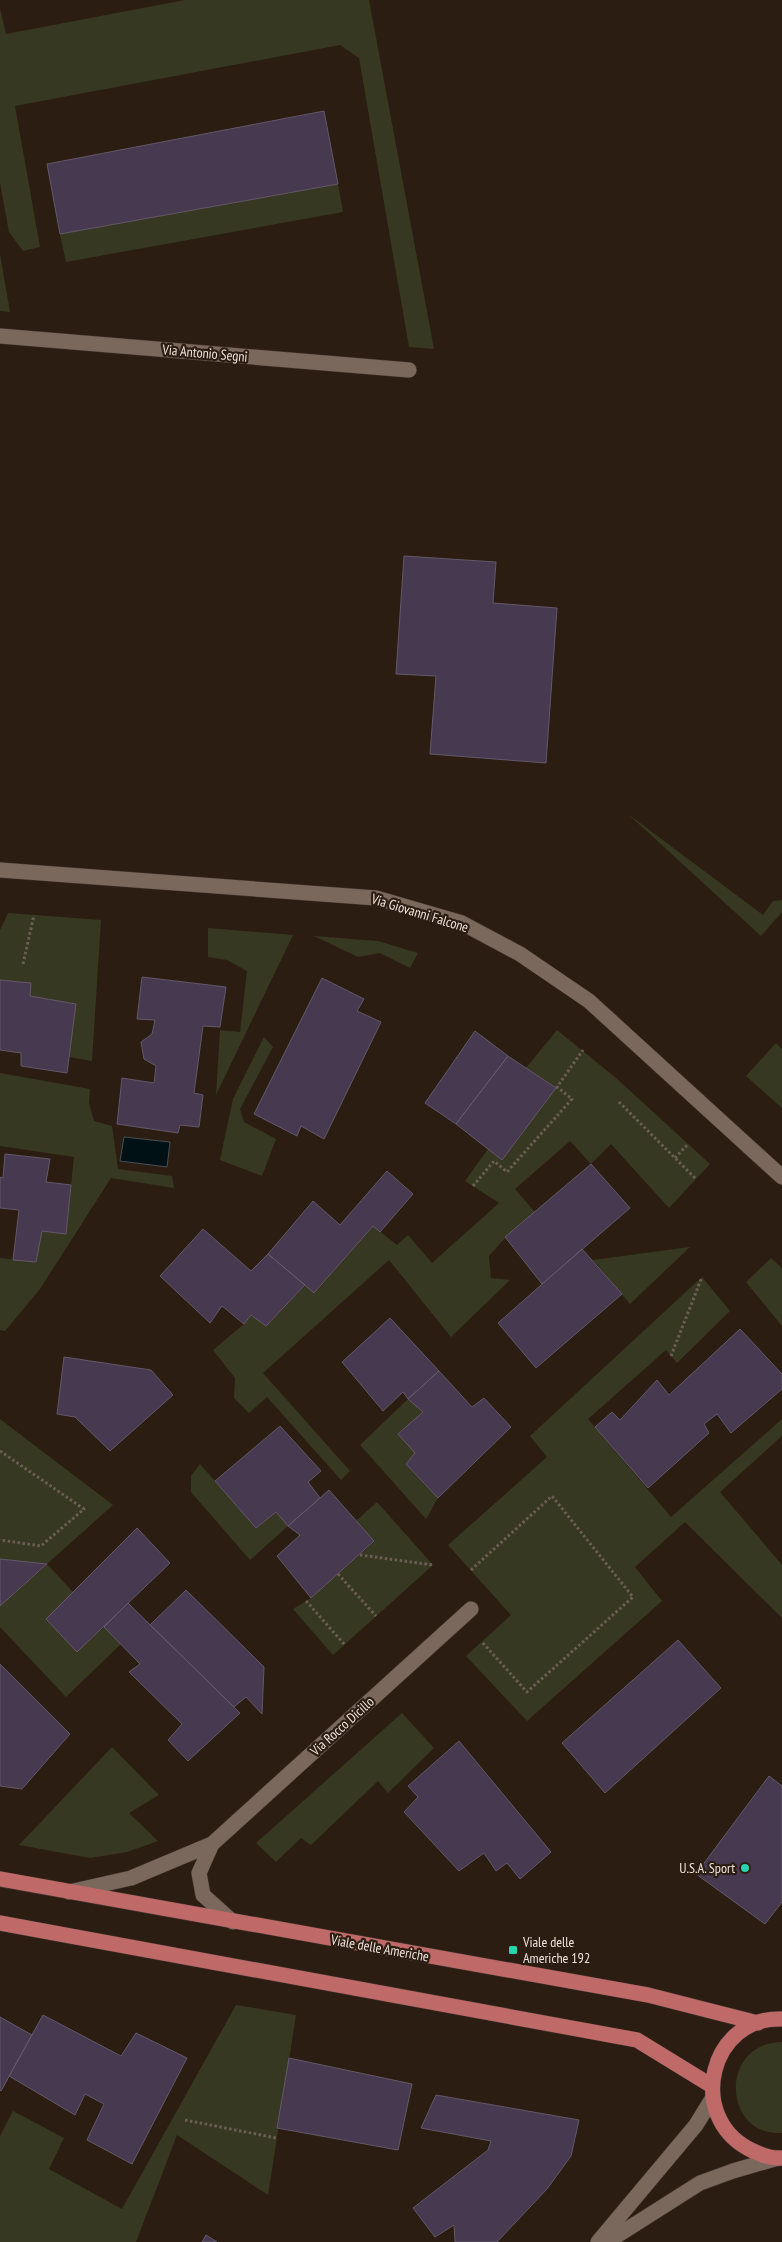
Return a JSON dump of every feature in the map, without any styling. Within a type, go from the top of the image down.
[{"type":"main road","name":"Viale delle Americhe","points":[[0,1879],[648,1996],[758,2023]]},
{"type":"main road","points":[[0,1923],[637,2040],[712,2093]]},
{"type":"main road","points":[[780,2158],[760,2155],[743,2146],[728,2134],[718,2117],[712,2093],[715,2065],[725,2047],[740,2032],[758,2023],[782,2019]]},
{"type":"street","name":"Via Antonio Segni","points":[[0,336],[409,370]]},
{"type":"street","name":"Via Giovanni Falcone","points":[[0,870],[376,898],[462,923],[520,954],[589,1001],[782,1176]]},
{"type":"street","name":"Via Rocco Dicillo","points":[[212,1844],[472,1609]]},
{"type":"street","points":[[69,1892],[132,1878],[212,1844]]},
{"type":"street","points":[[212,1844],[199,1873],[203,1895],[233,1922]]},
{"type":"street","points":[[598,2242],[696,2125],[712,2093]]},
{"type":"street","points":[[607,2242],[700,2183],[733,2171],[780,2158]]},
{"type":"path","points":[[23,964],[34,915]]},
{"type":"path","points":[[473,1186],[494,1161],[507,1172],[572,1099],[557,1087],[583,1050]]},
{"type":"path","points":[[618,1102],[696,1179]]},
{"type":"path","points":[[675,1158],[688,1144]]},
{"type":"path","points":[[671,1356],[702,1277]]},
{"type":"path","points":[[0,1451],[84,1509],[41,1546],[0,1540]]},
{"type":"path","points":[[471,1570],[552,1496],[633,1597],[527,1692],[482,1642]]},
{"type":"path","points":[[360,1555],[434,1565]]},
{"type":"path","points":[[338,1574],[376,1616]]},
{"type":"path","points":[[306,1601],[345,1645]]},
{"type":"path","points":[[185,2120],[276,2138]]},
{"type":"green space","points":[[185,0],[369,0],[434,349],[409,347],[359,58],[340,45],[15,106],[40,247],[23,251],[9,232],[0,183],[0,8],[6,34]]},
{"type":"green space","points":[[338,184],[343,212],[66,262],[60,234]]},
{"type":"green space","points":[[0,254],[10,312],[0,311]]},
{"type":"green space","points":[[628,814],[763,915],[773,901],[782,900],[782,912],[761,936]]},
{"type":"green space","points":[[8,913],[101,920],[92,1061],[69,1057],[75,1004],[30,996],[31,983],[0,980],[0,930]]},
{"type":"green space","points":[[208,928],[293,935],[216,1095],[220,1030],[240,1032],[247,971],[227,960],[208,957]]},
{"type":"green space","points":[[314,936],[378,941],[418,953],[410,968],[380,953],[358,957]]},
{"type":"green space","points":[[557,1030],[616,1078],[710,1164],[669,1208],[611,1144],[591,1164],[570,1141],[515,1189],[535,1212],[506,1237],[489,1256],[491,1278],[510,1280],[451,1337],[389,1260],[263,1373],[350,1471],[341,1480],[267,1397],[249,1413],[234,1398],[235,1378],[213,1350],[244,1324],[251,1315],[266,1326],[305,1286],[315,1293],[373,1226],[397,1245],[408,1235],[432,1263],[499,1203],[465,1181],[488,1149],[502,1160],[555,1088],[526,1068]]},
{"type":"green space","points":[[264,1037],[273,1047],[240,1109],[244,1122],[276,1139],[262,1176],[220,1160],[233,1099]]},
{"type":"green space","points":[[776,1043],[782,1049],[782,1108],[746,1076]]},
{"type":"green space","points":[[0,1073],[90,1089],[89,1103],[94,1121],[112,1126],[118,1169],[172,1176],[174,1188],[111,1178],[40,1289],[5,1331],[0,1330],[0,1258],[36,1262],[42,1231],[66,1234],[74,1157],[0,1146]]},
{"type":"green space","points":[[690,1247],[630,1304],[593,1260]]},
{"type":"green space","points":[[771,1258],[782,1268],[782,1326],[746,1282]]},
{"type":"green space","points":[[702,1277],[730,1311],[677,1363],[666,1350],[588,1419],[671,1517],[782,1419],[782,1436],[720,1492],[782,1565],[782,1618],[685,1522],[635,1567],[662,1601],[527,1721],[466,1656],[511,1615],[448,1545],[547,1457],[530,1436]]},
{"type":"green space","points":[[408,1399],[423,1412],[399,1434],[415,1453],[406,1464],[438,1498],[426,1519],[360,1445]]},
{"type":"green space","points":[[0,1419],[113,1505],[47,1564],[73,1592],[46,1619],[77,1652],[104,1627],[121,1644],[66,1697],[0,1627],[0,1606],[47,1565],[0,1559]]},
{"type":"green space","points":[[200,1464],[256,1528],[276,1512],[288,1526],[250,1560],[191,1492],[191,1476]]},
{"type":"green space","points":[[377,1502],[433,1565],[333,1655],[293,1609],[311,1598],[374,1542],[356,1521]]},
{"type":"green space","points":[[402,1713],[434,1748],[388,1793],[378,1781],[311,1845],[301,1838],[276,1862],[256,1843]]},
{"type":"green space","points":[[112,1747],[159,1795],[129,1813],[158,1841],[127,1852],[90,1858],[19,1845]]},
{"type":"green space","points":[[236,2005],[296,2015],[268,2195],[177,2135],[136,2242],[0,2242],[0,2136],[13,2111],[64,2138],[49,2169],[122,2209]]},
{"type":"green space","points":[[782,2042],[782,2133],[762,2130],[748,2121],[739,2106],[736,2089],[738,2072],[747,2057],[761,2046]]},
{"type":"shaded area","points":[[124,1137],[170,1142],[167,1167],[120,1161]]},
{"type":"building","points":[[324,111],[338,184],[60,234],[47,164]]},
{"type":"building","points":[[404,556],[496,562],[493,603],[557,608],[546,763],[430,754],[436,676],[396,674]]},
{"type":"building","points":[[142,977],[226,987],[220,1027],[203,1026],[194,1093],[203,1095],[199,1127],[180,1125],[178,1133],[117,1124],[122,1078],[154,1083],[156,1066],[144,1059],[141,1042],[152,1034],[155,1020],[137,1019]]},
{"type":"building","points":[[322,978],[364,999],[357,1011],[381,1022],[324,1139],[301,1126],[297,1136],[254,1114]]},
{"type":"building","points":[[0,980],[31,983],[30,996],[76,1004],[67,1073],[21,1066],[21,1053],[0,1050]]},
{"type":"building","points":[[475,1031],[508,1056],[456,1124],[425,1103]]},
{"type":"building","points":[[508,1056],[556,1088],[502,1160],[456,1124]]},
{"type":"building","points":[[5,1154],[50,1159],[46,1182],[71,1185],[66,1234],[42,1231],[36,1262],[13,1260],[19,1210],[0,1208],[0,1177],[3,1178]]},
{"type":"building","points":[[591,1164],[630,1208],[542,1284],[505,1237]]},
{"type":"building","points":[[387,1171],[413,1194],[380,1232],[373,1226],[314,1293],[268,1254],[313,1201],[340,1225]]},
{"type":"building","points":[[203,1229],[251,1271],[268,1254],[305,1285],[266,1326],[251,1315],[244,1324],[222,1306],[210,1323],[160,1276]]},
{"type":"building","points":[[582,1249],[622,1294],[536,1368],[498,1323]]},
{"type":"building","points":[[390,1318],[439,1371],[408,1399],[403,1392],[383,1411],[342,1362]]},
{"type":"building","points":[[740,1329],[782,1374],[782,1389],[731,1433],[717,1414],[704,1424],[709,1433],[648,1488],[595,1427],[612,1412],[620,1420],[657,1380],[669,1395]]},
{"type":"building","points":[[64,1357],[151,1370],[173,1395],[110,1451],[75,1417],[57,1414]]},
{"type":"building","points":[[439,1371],[472,1407],[484,1398],[511,1427],[438,1498],[406,1464],[415,1453],[398,1434],[423,1412],[408,1399]]},
{"type":"building","points":[[280,1426],[321,1471],[308,1482],[320,1498],[288,1526],[276,1512],[256,1528],[215,1481]]},
{"type":"building","points":[[329,1490],[374,1541],[311,1598],[277,1556],[300,1535],[288,1526]]},
{"type":"building","points":[[137,1528],[170,1563],[77,1652],[46,1619]]},
{"type":"building","points":[[0,1559],[47,1564],[0,1606]]},
{"type":"building","points":[[186,1590],[264,1667],[262,1714],[246,1697],[234,1707],[150,1625]]},
{"type":"building","points":[[128,1603],[240,1713],[188,1761],[168,1740],[182,1724],[129,1672],[140,1664],[104,1627]]},
{"type":"building","points":[[678,1640],[721,1688],[605,1793],[562,1743]]},
{"type":"building","points":[[0,1664],[70,1734],[22,1789],[0,1786]]},
{"type":"building","points":[[459,1741],[551,1852],[520,1879],[507,1863],[496,1871],[484,1853],[459,1871],[404,1812],[418,1797],[408,1786]]},
{"type":"building","points":[[769,1776],[782,1786],[782,1902],[765,1924],[696,1874]]},
{"type":"building","points":[[43,2015],[121,2056],[136,2033],[187,2058],[132,2164],[87,2140],[104,2104],[85,2094],[75,2115],[9,2076]]},
{"type":"building","points":[[0,2017],[32,2035],[1,2091],[0,2090]]},
{"type":"building","points":[[289,2058],[412,2084],[398,2150],[277,2128]]},
{"type":"building","points":[[436,2095],[579,2120],[571,2156],[547,2189],[497,2242],[455,2242],[454,2225],[435,2237],[413,2208],[488,2150],[491,2141],[421,2128]]},
{"type":"building","points":[[206,2235],[217,2242],[202,2242]]},
{"type":"place","name":"U.S.A. Sport","points":[[745,1868]]},
{"type":"place","name":"Viale delle Americhe 192","points":[[513,1950]]}]
